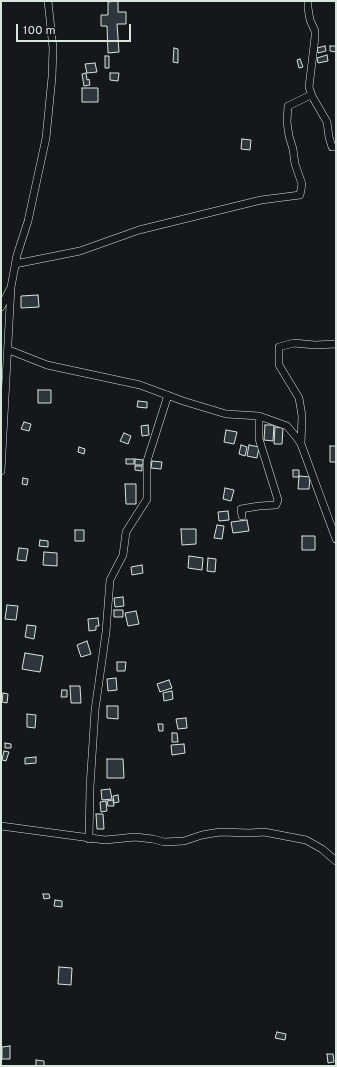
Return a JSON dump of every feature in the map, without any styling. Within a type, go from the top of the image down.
[{"type":"street","points":[[1,471],[11,287],[21,239],[28,221],[46,138],[52,78],[53,48],[48,1]]},
{"type":"street","points":[[308,1],[310,20],[315,31],[309,87],[327,122],[332,147],[336,147]]},
{"type":"street","points":[[15,264],[80,251],[154,226],[266,199],[300,195],[302,184],[295,164],[294,149],[289,136],[287,122],[288,106],[312,95]]},
{"type":"street","points":[[1,307],[11,287]]},
{"type":"street","points":[[301,444],[302,416],[299,398],[279,365],[279,347],[294,343],[315,346],[336,344]]},
{"type":"street","points":[[8,350],[47,365],[140,385],[226,414],[259,416],[287,426],[301,444],[336,539]]},
{"type":"street","points":[[89,839],[90,787],[95,710],[106,632],[110,580],[123,555],[126,532],[147,499],[147,461],[168,395]]},
{"type":"street","points":[[242,516],[241,509],[276,505],[278,500],[259,439],[259,416]]},
{"type":"street","points":[[1,826],[89,839],[105,840],[135,837],[152,838],[164,842],[184,841],[202,835],[220,832],[264,832],[306,840],[322,849],[336,861]]},
{"type":"building","points":[[118,1],[118,12],[126,12],[126,24],[117,24],[119,52],[108,53],[107,26],[101,26],[101,15],[108,15],[108,2]]},
{"type":"building","points":[[325,46],[326,51],[318,53],[317,48]]},
{"type":"building","points":[[330,46],[336,46],[336,52],[330,51]]},
{"type":"building","points":[[174,48],[178,49],[178,63],[173,62]]},
{"type":"building","points":[[327,55],[328,61],[318,63],[317,58]]},
{"type":"building","points":[[105,56],[109,56],[109,68],[105,68]]},
{"type":"building","points":[[300,59],[303,67],[299,68],[297,60]]},
{"type":"building","points":[[95,63],[97,72],[87,73],[85,64]]},
{"type":"building","points":[[86,73],[87,80],[89,79],[90,85],[84,86],[82,74]]},
{"type":"building","points":[[110,73],[119,73],[118,81],[110,80]]},
{"type":"building","points":[[82,88],[98,88],[98,102],[82,102]]},
{"type":"building","points":[[242,139],[251,140],[250,150],[241,149]]},
{"type":"building","points":[[38,295],[39,307],[21,308],[21,296]]},
{"type":"building","points":[[38,390],[51,390],[51,403],[38,403]]},
{"type":"building","points":[[138,401],[147,402],[147,408],[137,407]]},
{"type":"building","points":[[24,422],[31,424],[29,431],[21,429]]},
{"type":"building","points":[[148,425],[149,435],[142,436],[141,426]]},
{"type":"building","points":[[265,425],[274,425],[273,441],[264,440]]},
{"type":"building","points":[[275,427],[283,428],[282,444],[274,444]]},
{"type":"building","points":[[226,430],[237,432],[234,444],[224,442]]},
{"type":"building","points":[[124,433],[131,436],[128,444],[120,441]]},
{"type":"building","points":[[241,445],[247,447],[245,456],[239,454]]},
{"type":"building","points":[[249,445],[259,447],[257,458],[247,456]]},
{"type":"building","points":[[330,446],[336,446],[336,462],[330,462]]},
{"type":"building","points":[[79,447],[85,449],[84,454],[78,452]]},
{"type":"building","points":[[126,459],[134,459],[134,464],[126,464]]},
{"type":"building","points":[[135,459],[143,460],[143,465],[135,465]]},
{"type":"building","points":[[152,461],[162,462],[161,469],[151,468]]},
{"type":"building","points":[[135,466],[142,466],[142,471],[135,470]]},
{"type":"building","points":[[293,470],[299,470],[299,477],[293,477]]},
{"type":"building","points":[[299,476],[310,477],[309,489],[298,489]]},
{"type":"building","points":[[23,478],[28,479],[27,485],[22,484]]},
{"type":"building","points":[[125,484],[136,484],[136,504],[126,504]]},
{"type":"building","points":[[225,488],[234,490],[231,501],[223,499]]},
{"type":"building","points":[[228,511],[229,520],[219,521],[218,512]]},
{"type":"building","points":[[247,520],[249,531],[233,533],[231,522]]},
{"type":"building","points":[[217,525],[224,526],[222,539],[214,538]]},
{"type":"building","points":[[181,529],[196,529],[196,544],[182,545]]},
{"type":"building","points":[[75,530],[84,530],[84,541],[75,541]]},
{"type":"building","points":[[302,536],[315,536],[315,550],[302,550]]},
{"type":"building","points":[[40,540],[48,541],[48,547],[39,546]]},
{"type":"building","points":[[19,548],[28,549],[26,561],[17,560]]},
{"type":"building","points":[[44,552],[57,553],[57,566],[43,565]]},
{"type":"building","points":[[189,556],[203,558],[202,570],[188,568]]},
{"type":"building","points":[[208,558],[216,559],[215,572],[207,571]]},
{"type":"building","points":[[142,565],[143,573],[132,575],[131,567]]},
{"type":"building","points":[[123,597],[124,606],[115,607],[114,598]]},
{"type":"building","points":[[7,605],[18,606],[16,620],[5,619]]},
{"type":"building","points":[[114,610],[123,610],[123,617],[114,617]]},
{"type":"building","points":[[136,611],[139,624],[128,626],[125,613]]},
{"type":"building","points":[[98,618],[99,626],[96,626],[96,630],[89,631],[88,619]]},
{"type":"building","points":[[27,625],[36,626],[34,639],[25,637]]},
{"type":"building","points":[[87,641],[91,654],[81,657],[77,645]]},
{"type":"building","points":[[25,653],[43,656],[40,672],[22,669]]},
{"type":"building","points":[[117,662],[126,662],[125,671],[117,671]]},
{"type":"building","points":[[116,678],[117,690],[108,691],[107,679]]},
{"type":"building","points":[[169,680],[172,688],[160,692],[157,684]]},
{"type":"building","points":[[70,686],[80,686],[81,703],[71,703]]},
{"type":"building","points":[[62,690],[67,690],[67,697],[61,697]]},
{"type":"building","points":[[172,691],[173,699],[164,701],[163,693]]},
{"type":"building","points":[[3,693],[8,694],[7,703],[2,702]]},
{"type":"building","points":[[107,706],[118,706],[118,719],[107,718]]},
{"type":"building","points":[[27,714],[36,715],[35,728],[27,727]]},
{"type":"building","points":[[186,718],[187,728],[178,729],[176,719]]},
{"type":"building","points":[[158,724],[163,724],[163,731],[159,731]]},
{"type":"building","points":[[172,733],[177,733],[178,742],[172,742]]},
{"type":"building","points":[[5,743],[11,744],[11,748],[5,748]]},
{"type":"building","points":[[184,744],[185,753],[172,755],[171,745]]},
{"type":"building","points":[[4,751],[9,752],[6,761],[2,760]]},
{"type":"building","points":[[36,757],[36,763],[25,764],[25,758]]},
{"type":"building","points":[[107,759],[123,759],[124,778],[107,778]]},
{"type":"building","points":[[110,789],[112,799],[102,800],[101,790]]},
{"type":"building","points":[[118,795],[119,802],[114,803],[113,796]]},
{"type":"building","points":[[113,800],[114,806],[108,806],[107,801]]},
{"type":"building","points":[[106,801],[107,811],[101,812],[100,802]]},
{"type":"building","points":[[96,814],[103,814],[104,829],[97,829]]},
{"type":"building","points":[[43,894],[49,894],[50,898],[44,899]]},
{"type":"building","points":[[55,900],[62,901],[62,907],[54,906]]},
{"type":"building","points":[[59,967],[72,968],[71,985],[58,984]]},
{"type":"building","points":[[277,1032],[286,1034],[285,1040],[275,1038]]},
{"type":"building","points":[[10,1046],[10,1059],[2,1059],[2,1047]]},
{"type":"building","points":[[327,1054],[333,1054],[334,1062],[328,1063]]},
{"type":"building","points":[[36,1060],[44,1061],[44,1066],[36,1066]]}]
